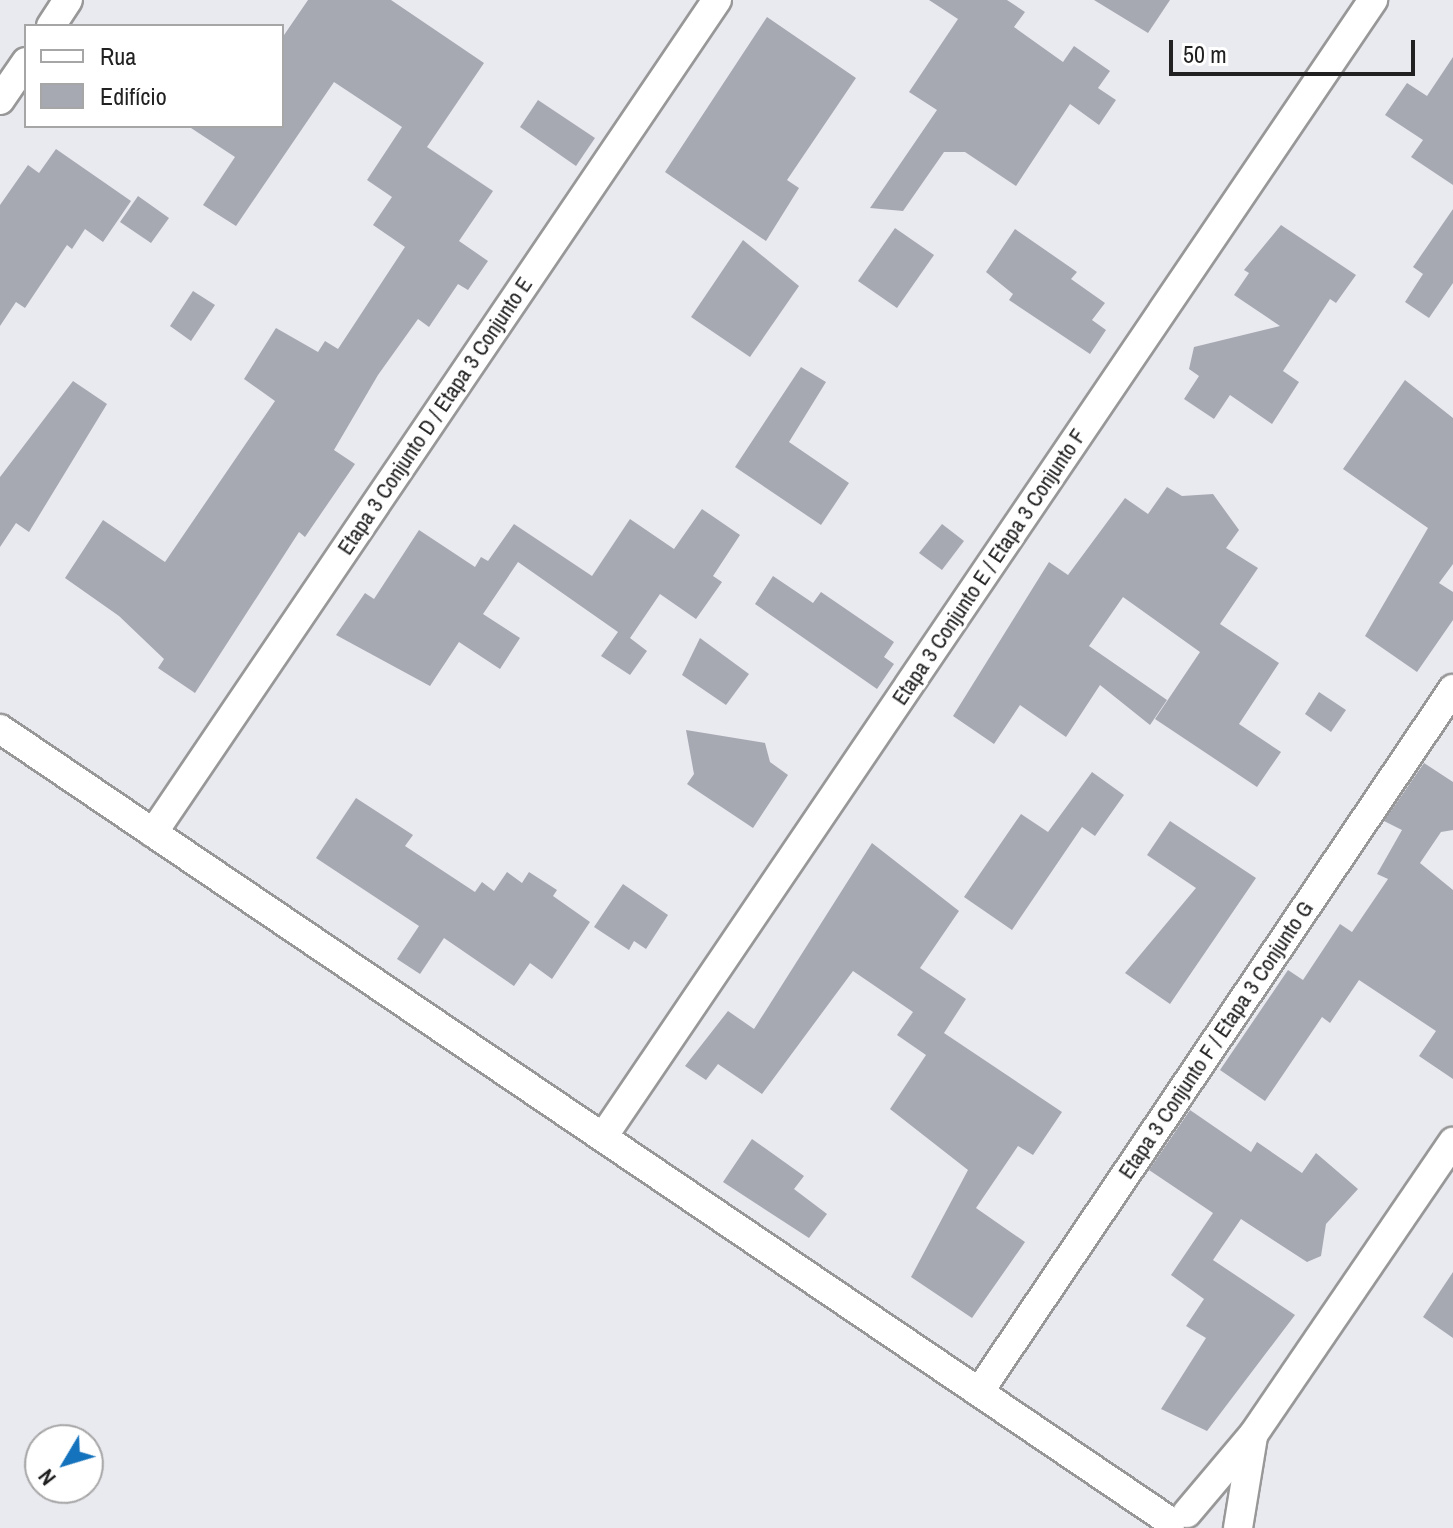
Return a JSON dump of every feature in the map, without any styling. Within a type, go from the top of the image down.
[{"type":"street","points":[[52,24],[68,0]]},
{"type":"street","name":"Etapa 3 Conjunto D / Etapa 3 Conjunto E","points":[[153,833],[717,0]]},
{"type":"street","name":"Etapa 3 Conjunto E / Etapa 3 Conjunto F","points":[[605,1134],[1373,0]]},
{"type":"street","points":[[0,100],[24,65]]},
{"type":"street","name":"Etapa 3 Conjunto F / Etapa 3 Conjunto G","points":[[979,1392],[1453,689]]},
{"type":"street","points":[[0,729],[605,1134],[979,1392],[1174,1521],[1205,1512],[1237,1528],[1253,1435]]},
{"type":"street","points":[[1174,1521],[1253,1435],[1453,1142]]},
{"type":"building","points":[[308,0],[391,0],[484,63],[427,147],[493,191],[459,241],[488,261],[468,290],[458,284],[429,327],[418,319],[378,375],[334,450],[355,464],[305,537],[299,532],[195,693],[158,668],[164,659],[119,616],[65,578],[103,520],[165,562],[275,401],[244,379],[276,328],[318,352],[325,341],[338,349],[405,247],[373,225],[392,197],[367,180],[402,127],[334,82],[236,226],[203,205],[235,157],[191,128],[284,128],[284,35]]},
{"type":"building","points":[[929,0],[1007,0],[1025,12],[1014,27],[1063,62],[1074,46],[1110,71],[1098,88],[1116,100],[1099,125],[1070,104],[1016,186],[965,152],[944,152],[903,211],[870,208],[937,110],[909,92],[958,19]]},
{"type":"building","points":[[1094,0],[1170,0],[1148,33]]},
{"type":"building","points":[[767,17],[856,78],[787,180],[799,188],[766,241],[665,172]]},
{"type":"building","points":[[1453,57],[1453,185],[1411,157],[1423,140],[1385,115],[1407,83],[1427,96]]},
{"type":"building","points":[[538,100],[595,138],[576,166],[520,127]]},
{"type":"building","points":[[56,149],[131,201],[103,242],[85,229],[72,249],[67,245],[25,308],[16,302],[0,326],[0,205],[28,165],[39,173]]},
{"type":"building","points":[[138,196],[169,218],[151,243],[120,222]]},
{"type":"building","points":[[1453,209],[1453,283],[1429,318],[1405,302],[1423,274],[1413,267]]},
{"type":"building","points":[[1281,225],[1356,275],[1336,303],[1330,299],[1283,371],[1299,382],[1272,424],[1230,395],[1214,419],[1184,399],[1199,376],[1189,369],[1194,347],[1280,326],[1234,295],[1249,273],[1244,270]]},
{"type":"building","points":[[895,228],[934,255],[897,308],[858,281]]},
{"type":"building","points":[[1015,229],[1077,272],[1071,279],[1105,303],[1092,320],[1106,330],[1090,354],[1009,300],[1013,294],[986,272]]},
{"type":"building","points":[[743,240],[799,286],[750,357],[691,317]]},
{"type":"building","points":[[193,291],[215,305],[191,341],[170,326]]},
{"type":"building","points":[[801,367],[826,382],[789,442],[849,483],[821,525],[735,467]]},
{"type":"building","points":[[1405,380],[1453,418],[1453,564],[1439,583],[1453,592],[1453,620],[1417,672],[1365,636],[1428,528],[1343,469]]},
{"type":"building","points":[[73,381],[107,404],[29,532],[16,523],[0,547],[0,477]]},
{"type":"building","points":[[1167,487],[1182,496],[1213,494],[1239,530],[1226,548],[1258,568],[1220,624],[1279,663],[1239,724],[1281,752],[1257,787],[1155,719],[1200,652],[1123,597],[1089,646],[1167,700],[1150,725],[1100,685],[1066,737],[1020,705],[994,744],[953,716],[1049,562],[1068,575],[1125,498],[1148,514]]},
{"type":"building","points":[[702,509],[740,535],[713,576],[722,582],[696,619],[660,594],[630,638],[647,651],[630,675],[601,656],[618,632],[518,562],[483,614],[520,638],[500,669],[459,642],[430,686],[336,635],[365,593],[374,599],[419,530],[475,567],[481,557],[488,561],[514,524],[592,576],[630,519],[674,549]]},
{"type":"building","points":[[942,524],[964,541],[942,570],[919,553]]},
{"type":"building","points":[[773,576],[813,603],[821,592],[894,642],[884,657],[894,664],[877,689],[755,604]]},
{"type":"building","points":[[700,638],[749,674],[726,705],[682,675]]},
{"type":"building","points":[[1319,692],[1346,710],[1331,732],[1305,714]]},
{"type":"building","points":[[686,730],[765,743],[770,762],[788,775],[753,828],[687,784],[694,774]]},
{"type":"building","points":[[1424,763],[1453,782],[1453,830],[1441,832],[1420,863],[1453,890],[1453,1079],[1419,1056],[1436,1031],[1359,980],[1330,1023],[1322,1017],[1265,1101],[1220,1070],[1288,970],[1303,980],[1340,924],[1352,932],[1388,879],[1377,874],[1402,830],[1384,821]]},
{"type":"building","points":[[1092,772],[1124,795],[1095,836],[1082,827],[1012,930],[964,897],[1021,814],[1048,832]]},
{"type":"building","points":[[356,798],[413,835],[405,846],[475,892],[482,882],[494,891],[507,872],[522,883],[529,872],[557,890],[553,896],[590,922],[552,979],[530,963],[514,986],[444,938],[420,974],[397,959],[419,926],[316,858]]},
{"type":"building","points":[[1170,821],[1256,878],[1170,1004],[1125,973],[1196,888],[1147,855]]},
{"type":"building","points":[[872,843],[959,911],[920,968],[966,999],[944,1033],[1062,1112],[1033,1155],[1018,1146],[976,1208],[1025,1242],[972,1318],[911,1277],[968,1170],[890,1109],[926,1055],[897,1035],[913,1012],[853,971],[762,1094],[718,1064],[706,1080],[685,1066],[728,1011],[754,1029]]},
{"type":"building","points":[[623,884],[668,915],[646,949],[634,941],[629,950],[594,927]]},
{"type":"building","points":[[1190,1110],[1251,1152],[1257,1142],[1302,1173],[1316,1153],[1358,1189],[1326,1224],[1321,1256],[1307,1262],[1241,1219],[1213,1260],[1295,1315],[1207,1431],[1161,1409],[1206,1338],[1186,1326],[1204,1299],[1171,1275],[1213,1213],[1149,1170]]},
{"type":"building","points":[[752,1139],[804,1176],[794,1189],[827,1214],[809,1238],[723,1182]]},
{"type":"building","points":[[1453,1272],[1453,1338],[1423,1317]]}]
